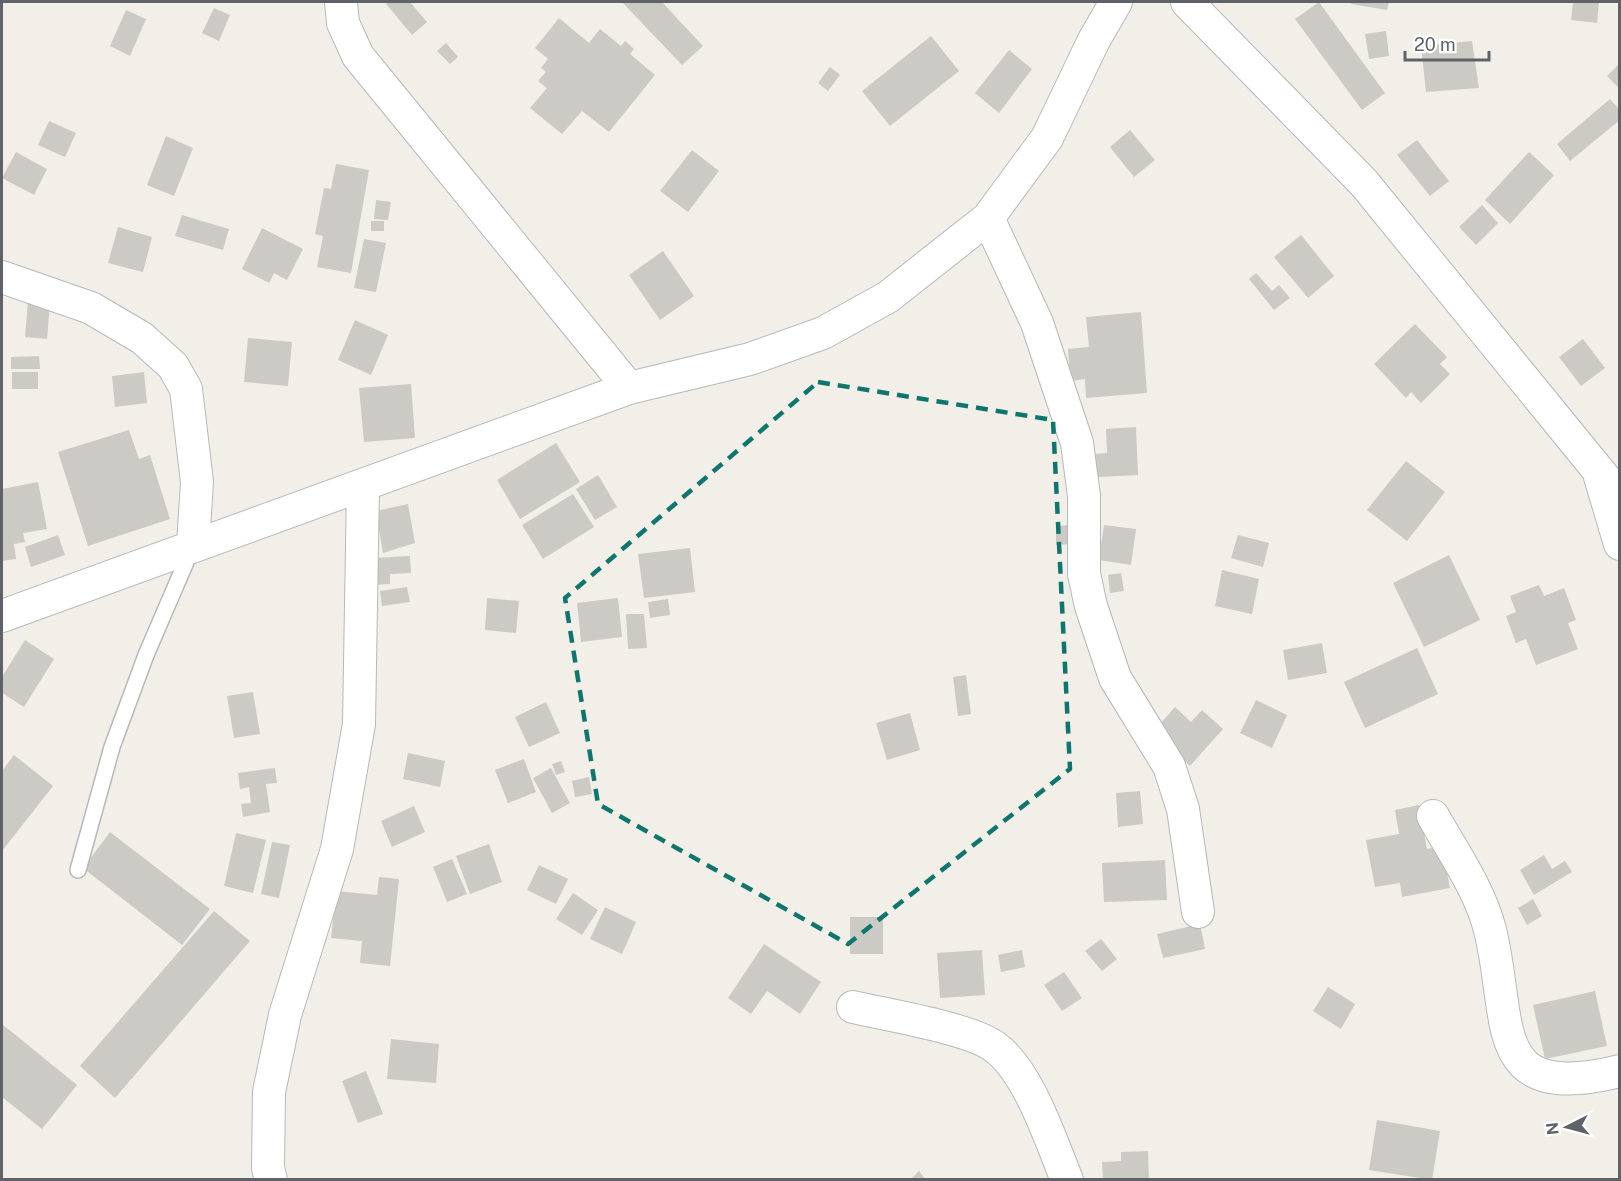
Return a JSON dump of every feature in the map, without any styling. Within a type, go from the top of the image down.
[{"type":"street","points":[[341,2],[343,23],[358,56],[629,388]]},
{"type":"street","points":[[2,616],[629,388],[750,359],[823,333],[888,297],[988,218],[1047,138],[1094,40],[1116,2]]},
{"type":"street","points":[[1187,2],[1364,183],[1465,304],[1620,497]]},
{"type":"street","points":[[988,218],[1037,323],[1077,444],[1084,496],[1084,574],[1091,606],[1116,678],[1168,766],[1183,809],[1198,912]]},
{"type":"street","points":[[2,277],[91,308],[142,338],[173,366],[186,389],[197,482],[193,545]]},
{"type":"street","points":[[1599,473],[1620,544]]},
{"type":"street","points":[[271,1179],[268,1168],[269,1092],[285,1016],[337,849],[359,724],[363,486]]},
{"type":"street","points":[[1432,816],[1472,886],[1490,928],[1506,1032],[1515,1057],[1527,1069],[1542,1077],[1563,1079],[1599,1076],[1620,1071]]},
{"type":"street","points":[[853,1007],[952,1030],[994,1046],[1015,1068],[1067,1179]]},
{"type":"lane","points":[[78,870],[112,747],[146,655],[193,545]]},
{"type":"highlighted area","points":[[818,382],[1053,420],[1070,769],[848,944],[598,804],[565,598]]},
{"type":"building","points":[[410,2],[427,22],[412,35],[386,4]]},
{"type":"building","points":[[622,2],[662,2],[703,46],[682,65]]},
{"type":"building","points":[[1319,2],[1385,93],[1362,110],[1295,19]]},
{"type":"building","points":[[1352,2],[1389,2],[1387,10],[1351,4]]},
{"type":"building","points":[[1573,2],[1599,2],[1597,23],[1571,20]]},
{"type":"building","points":[[214,8],[230,15],[219,41],[202,33]]},
{"type":"building","points":[[126,10],[146,19],[130,56],[110,46]]},
{"type":"building","points":[[559,18],[589,43],[600,29],[621,46],[625,41],[634,49],[630,54],[655,75],[609,132],[582,111],[562,134],[530,108],[547,88],[538,81],[546,72],[541,68],[548,59],[535,48]]},
{"type":"building","points":[[1386,31],[1389,56],[1369,59],[1365,34]]},
{"type":"building","points":[[931,36],[959,71],[890,126],[862,91]]},
{"type":"building","points":[[1472,41],[1479,88],[1426,92],[1421,46]]},
{"type":"building","points":[[446,43],[458,57],[450,64],[437,51]]},
{"type":"building","points":[[1009,50],[1032,69],[999,113],[975,93]]},
{"type":"building","points":[[1620,63],[1620,89],[1607,76]]},
{"type":"building","points":[[830,67],[840,75],[828,91],[818,83]]},
{"type":"building","points":[[1610,99],[1620,110],[1620,120],[1570,161],[1557,144]]},
{"type":"building","points":[[49,121],[76,133],[65,157],[38,145]]},
{"type":"building","points":[[1130,130],[1155,160],[1134,177],[1110,147]]},
{"type":"building","points":[[166,136],[193,148],[174,196],[147,185]]},
{"type":"building","points":[[1417,140],[1449,181],[1430,196],[1397,155]]},
{"type":"building","points":[[692,150],[719,171],[688,212],[660,191]]},
{"type":"building","points":[[16,152],[47,169],[34,195],[2,178]]},
{"type":"building","points":[[1529,152],[1554,175],[1510,224],[1485,200]]},
{"type":"building","points":[[336,164],[369,170],[351,273],[317,267],[323,236],[315,234],[324,188],[331,189]]},
{"type":"building","points":[[376,200],[391,202],[388,220],[374,219]]},
{"type":"building","points":[[1482,205],[1498,223],[1476,245],[1459,227]]},
{"type":"building","points":[[182,215],[229,229],[223,250],[175,236]]},
{"type":"building","points":[[371,221],[384,221],[384,231],[371,231]]},
{"type":"building","points":[[118,227],[152,237],[143,272],[108,263]]},
{"type":"building","points":[[262,228],[303,249],[287,280],[274,273],[269,283],[242,269]]},
{"type":"building","points":[[1301,235],[1334,276],[1308,298],[1274,257]]},
{"type":"building","points":[[364,239],[386,243],[376,292],[354,288]]},
{"type":"building","points":[[663,251],[694,296],[660,320],[629,275]]},
{"type":"building","points":[[1256,273],[1272,291],[1279,285],[1290,298],[1274,310],[1249,279]]},
{"type":"building","points":[[28,301],[50,303],[47,339],[25,337]]},
{"type":"building","points":[[1141,312],[1147,393],[1086,398],[1085,379],[1070,381],[1068,349],[1089,347],[1086,317]]},
{"type":"building","points":[[355,320],[388,335],[371,375],[338,360]]},
{"type":"building","points":[[1415,324],[1447,357],[1440,364],[1450,374],[1421,403],[1411,392],[1406,398],[1374,364]]},
{"type":"building","points":[[248,338],[292,342],[288,386],[244,382]]},
{"type":"building","points":[[1583,339],[1605,368],[1581,386],[1559,357]]},
{"type":"building","points":[[39,356],[40,369],[11,369],[11,357]]},
{"type":"building","points":[[12,372],[38,372],[38,389],[12,389]]},
{"type":"building","points":[[144,372],[147,403],[115,407],[112,376]]},
{"type":"building","points":[[411,384],[415,438],[364,442],[359,388]]},
{"type":"building","points":[[1136,427],[1138,475],[1097,477],[1095,454],[1107,453],[1106,429]]},
{"type":"building","points":[[129,430],[139,459],[150,455],[170,519],[88,546],[58,452]]},
{"type":"building","points":[[556,443],[580,482],[520,519],[497,480]]},
{"type":"building","points":[[1406,461],[1445,492],[1407,541],[1367,510]]},
{"type":"building","points":[[598,475],[617,507],[595,520],[576,489]]},
{"type":"building","points":[[38,482],[47,529],[23,533],[25,542],[14,544],[16,559],[2,561],[2,489]]},
{"type":"building","points":[[573,494],[594,527],[543,559],[522,525]]},
{"type":"building","points":[[408,504],[415,543],[383,553],[376,511]]},
{"type":"building","points":[[1072,525],[1072,544],[1056,545],[1056,526]]},
{"type":"building","points":[[1104,525],[1136,529],[1131,565],[1099,560]]},
{"type":"building","points":[[58,535],[65,555],[31,567],[25,547]]},
{"type":"building","points":[[1238,535],[1269,543],[1263,567],[1231,558]]},
{"type":"building","points":[[690,548],[695,592],[644,598],[638,554]]},
{"type":"building","points":[[1449,555],[1480,620],[1424,647],[1393,583]]},
{"type":"building","points":[[410,556],[411,573],[390,574],[390,584],[375,585],[373,558]]},
{"type":"building","points":[[1222,570],[1259,579],[1252,614],[1215,606]]},
{"type":"building","points":[[1121,573],[1124,591],[1110,593],[1108,575]]},
{"type":"building","points":[[1539,585],[1544,596],[1564,588],[1576,620],[1568,623],[1578,649],[1536,665],[1526,639],[1516,643],[1506,616],[1516,612],[1510,596]]},
{"type":"building","points":[[407,587],[410,602],[382,606],[380,591]]},
{"type":"building","points":[[487,598],[519,601],[516,633],[485,630]]},
{"type":"building","points":[[618,598],[622,637],[581,642],[577,603]]},
{"type":"building","points":[[668,599],[670,615],[650,618],[648,602]]},
{"type":"building","points":[[626,614],[644,614],[647,648],[628,649]]},
{"type":"building","points":[[25,640],[54,659],[24,707],[2,693],[2,677]]},
{"type":"building","points":[[1322,643],[1327,673],[1288,680],[1283,650]]},
{"type":"building","points":[[1417,648],[1438,694],[1365,728],[1344,682]]},
{"type":"building","points":[[966,675],[971,714],[958,716],[953,677]]},
{"type":"building","points":[[253,692],[260,734],[234,738],[227,696]]},
{"type":"building","points":[[1256,700],[1287,715],[1272,748],[1240,733]]},
{"type":"building","points":[[546,702],[560,733],[529,747],[515,717]]},
{"type":"building","points":[[1175,707],[1191,722],[1202,710],[1223,729],[1190,766],[1153,732]]},
{"type":"building","points":[[910,713],[920,750],[887,760],[876,723]]},
{"type":"building","points":[[408,753],[445,761],[440,787],[403,779]]},
{"type":"building","points":[[14,755],[53,786],[2,851],[2,771]]},
{"type":"building","points":[[524,759],[536,792],[508,803],[495,770]]},
{"type":"building","points":[[561,761],[565,772],[556,775],[552,764]]},
{"type":"building","points":[[275,768],[277,783],[266,784],[270,812],[243,817],[241,804],[251,803],[249,787],[240,789],[238,773]]},
{"type":"building","points":[[551,768],[570,803],[552,813],[533,778]]},
{"type":"building","points":[[589,777],[592,794],[575,797],[572,781]]},
{"type":"building","points":[[1140,791],[1143,824],[1118,827],[1116,793]]},
{"type":"building","points":[[1419,805],[1427,849],[1442,846],[1450,888],[1402,897],[1400,883],[1375,887],[1366,840],[1399,834],[1395,810]]},
{"type":"building","points":[[414,806],[425,832],[392,847],[381,821]]},
{"type":"building","points":[[110,832],[210,909],[182,945],[83,868]]},
{"type":"building","points":[[236,833],[266,840],[253,893],[224,886]]},
{"type":"building","points":[[272,842],[290,845],[279,898],[261,894]]},
{"type":"building","points":[[489,844],[502,882],[470,894],[456,856]]},
{"type":"building","points":[[1544,855],[1552,869],[1565,861],[1572,872],[1534,895],[1520,870]]},
{"type":"building","points":[[452,859],[467,894],[447,902],[433,867]]},
{"type":"building","points":[[1165,860],[1167,900],[1104,902],[1102,863]]},
{"type":"building","points":[[539,865],[568,879],[556,904],[527,890]]},
{"type":"building","points":[[379,877],[399,879],[390,966],[360,963],[362,941],[331,938],[336,891],[377,895]]},
{"type":"building","points":[[573,893],[598,910],[582,935],[556,919]]},
{"type":"building","points":[[1533,899],[1542,916],[1527,925],[1518,908]]},
{"type":"building","points":[[605,907],[636,922],[622,954],[590,939]]},
{"type":"building","points":[[214,911],[250,941],[115,1098],[80,1066]]},
{"type":"building","points":[[850,917],[883,917],[883,954],[850,954]]},
{"type":"building","points":[[1200,924],[1205,949],[1163,958],[1157,934]]},
{"type":"building","points":[[1101,939],[1117,959],[1102,971],[1085,951]]},
{"type":"building","points":[[764,944],[821,982],[800,1014],[767,991],[751,1014],[728,998]]},
{"type":"building","points":[[982,950],[985,995],[940,998],[937,953]]},
{"type":"building","points":[[1022,950],[1025,967],[1001,972],[998,955]]},
{"type":"building","points":[[1064,972],[1082,998],[1062,1011],[1044,985]]},
{"type":"building","points":[[1328,987],[1355,1004],[1341,1029],[1313,1011]]},
{"type":"building","points":[[1595,991],[1607,1046],[1545,1059],[1533,1005]]},
{"type":"building","points":[[2,1024],[77,1085],[42,1129],[2,1097]]},
{"type":"building","points":[[391,1039],[439,1044],[436,1083],[387,1079]]},
{"type":"building","points":[[366,1071],[383,1114],[358,1123],[342,1081]]},
{"type":"building","points":[[1377,1120],[1440,1131],[1432,1180],[1369,1170]]},
{"type":"building","points":[[1148,1151],[1149,1180],[1103,1180],[1102,1162],[1121,1161],[1121,1152]]},
{"type":"building","points":[[919,1171],[926,1180],[910,1180]]}]
